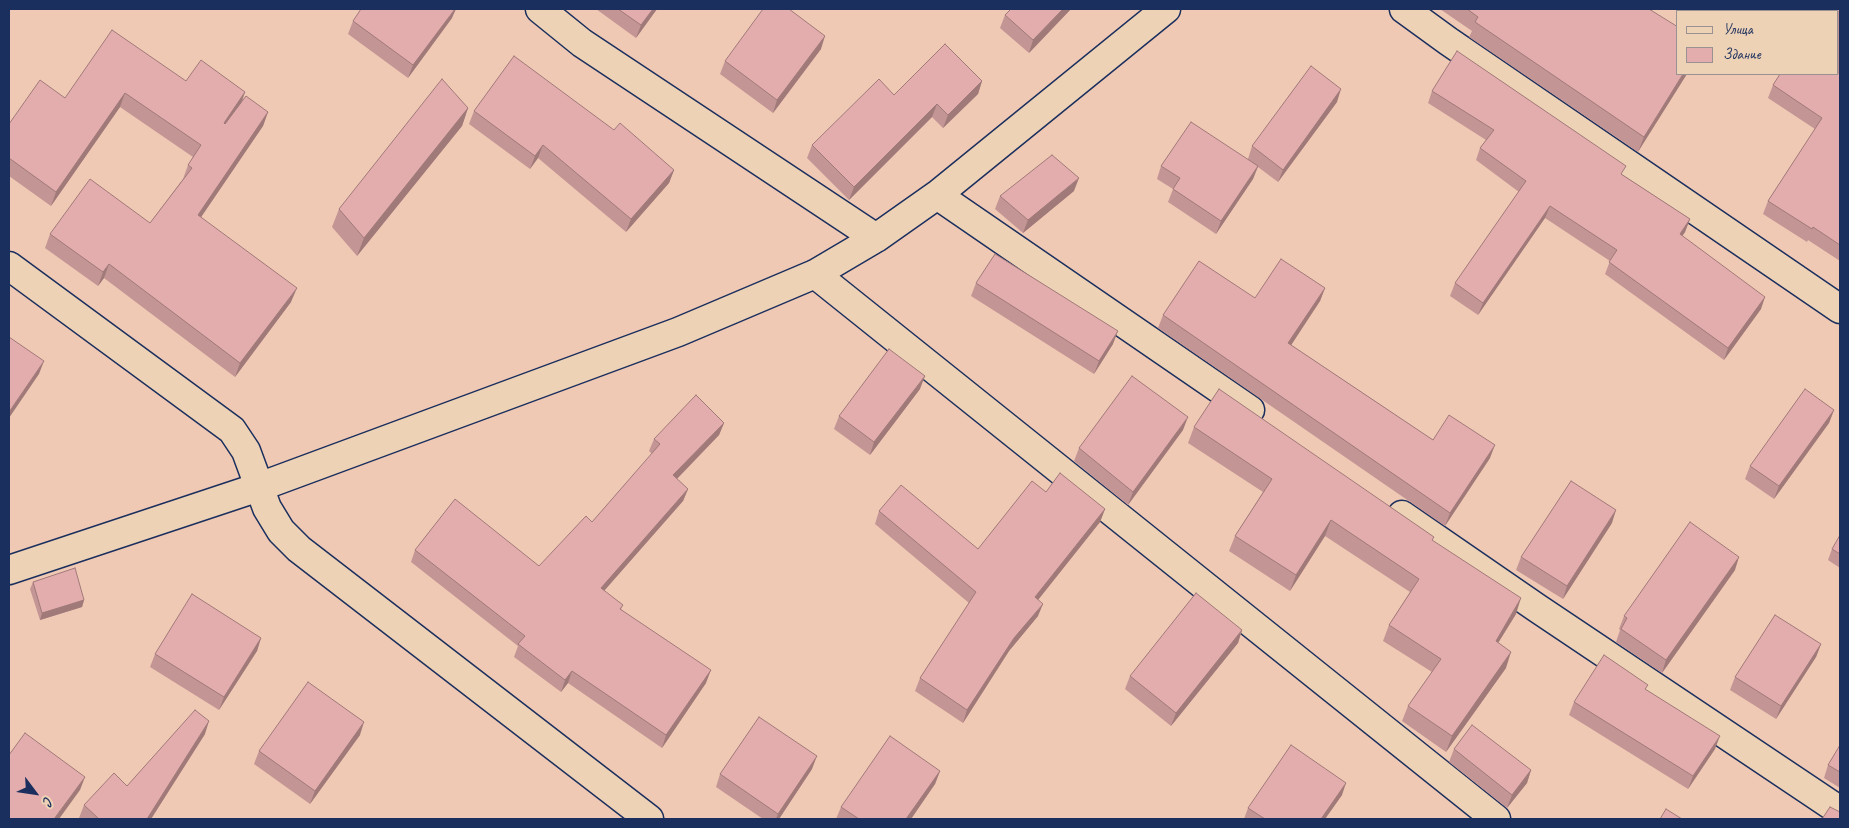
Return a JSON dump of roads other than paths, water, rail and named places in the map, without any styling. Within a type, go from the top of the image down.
[{"type":"street","points":[[540,9],[582,43],[876,238]]},
{"type":"street","points":[[9,570],[259,487],[678,332],[814,274],[876,238],[937,195],[1166,9]]},
{"type":"street","points":[[1404,9],[1840,309]]},
{"type":"street","points":[[937,195],[1274,427]]},
{"type":"street","points":[[9,266],[232,430],[246,451],[267,508],[281,531],[299,549],[649,819]]},
{"type":"street","points":[[814,274],[1496,819]]},
{"type":"street","points":[[1381,500],[1536,608],[1840,811]]}]
